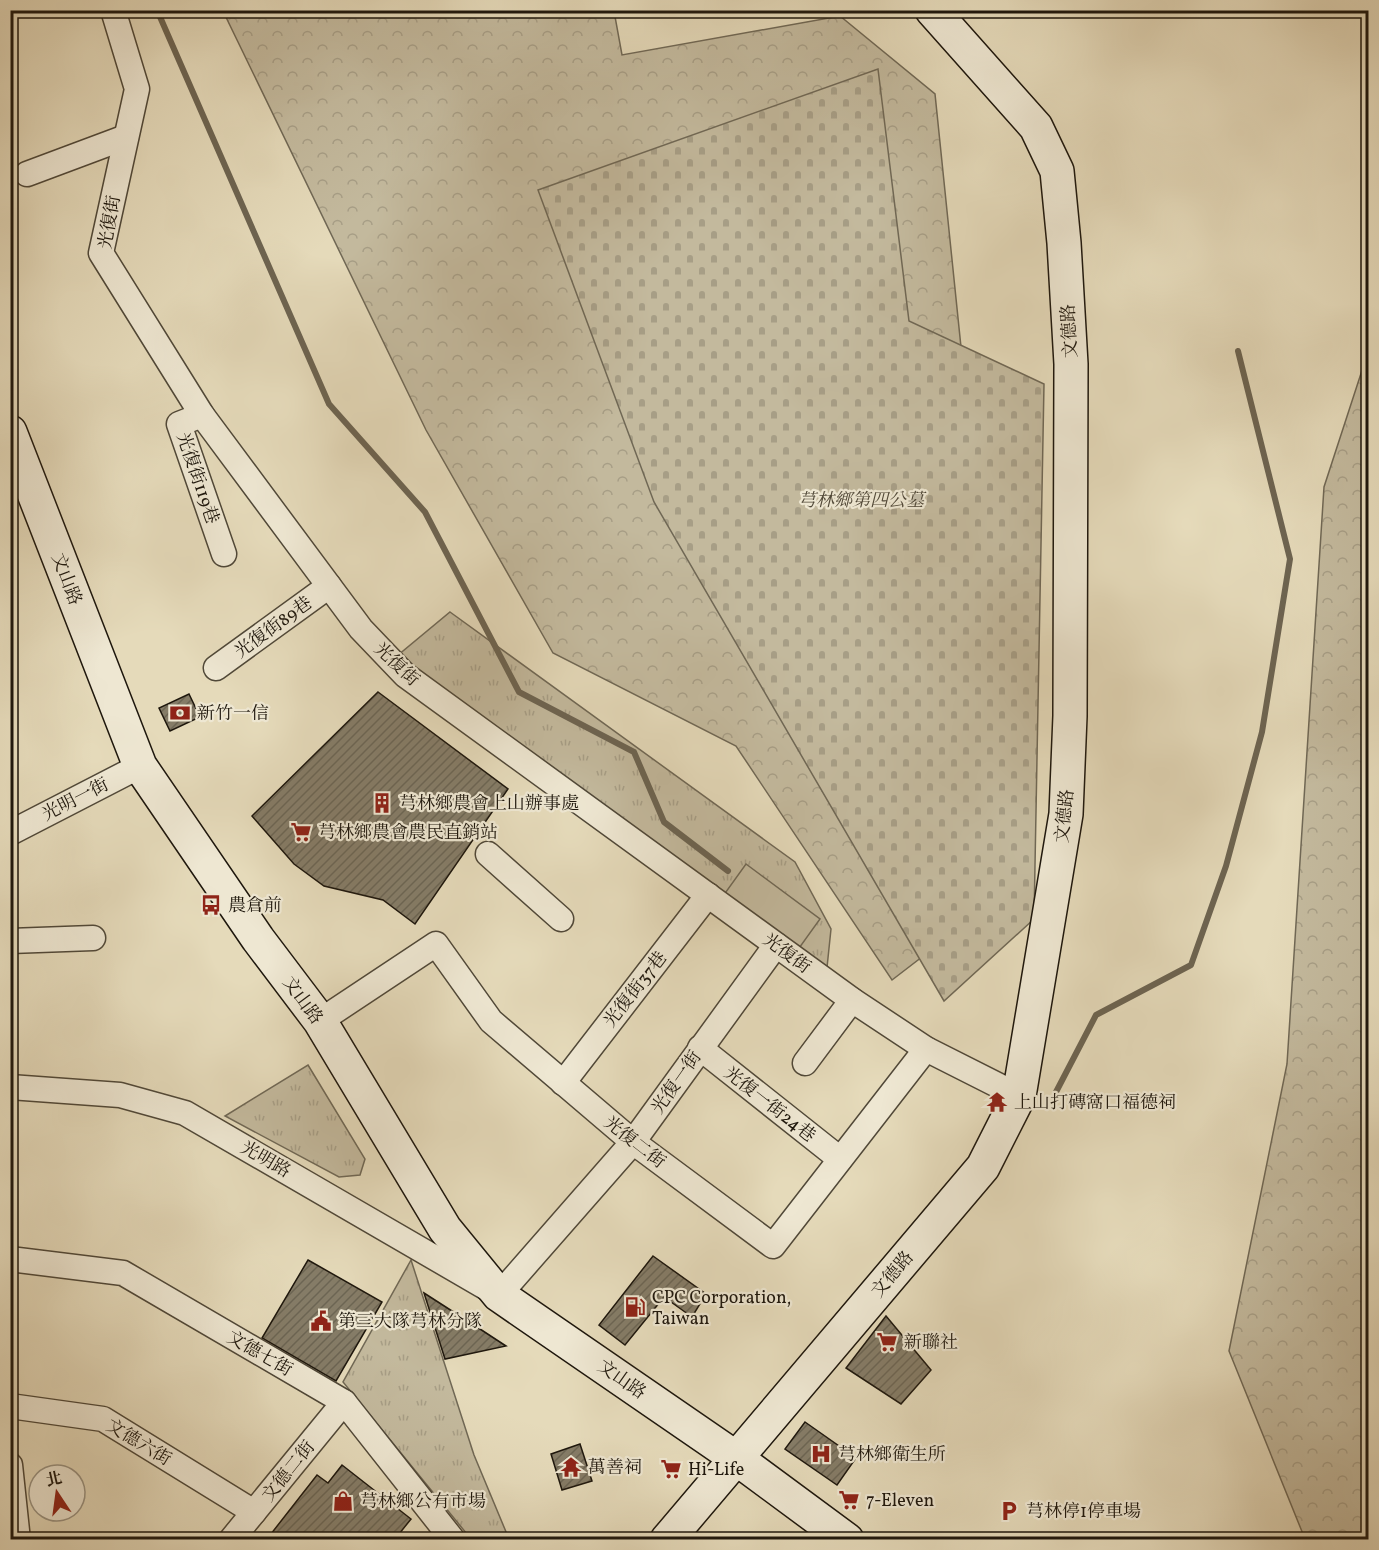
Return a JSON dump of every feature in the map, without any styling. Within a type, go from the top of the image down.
[{"type":"main road","name":"文德路","points":[[668,1539],[983,1167],[1018,1096],[1066,814],[1070,716],[1071,364],[1065,243],[1057,171],[1036,127],[932,10]]},
{"type":"main road","name":"文山路","points":[[10,432],[140,766],[258,939],[320,1022],[445,1229],[499,1295],[736,1458],[841,1538]]},
{"type":"street","name":"光復街","points":[[113,10],[137,89],[101,253],[202,415],[361,629],[405,675],[852,1000],[926,1049],[1018,1096]]},
{"type":"street","points":[[27,174],[126,137]]},
{"type":"street","name":"光復街119巷","points":[[202,415],[179,424],[224,554]]},
{"type":"street","name":"光復街89巷","points":[[216,668],[329,586]]},
{"type":"street","name":"光明一街","points":[[10,833],[140,766]]},
{"type":"street","points":[[488,854],[561,920]]},
{"type":"street","name":"光復街37巷","points":[[563,1083],[708,895]]},
{"type":"street","points":[[10,941],[93,938]]},
{"type":"street","name":"光復二街","points":[[320,1022],[436,944],[490,1021],[633,1142],[773,1246],[926,1049]]},
{"type":"street","name":"光復一街","points":[[499,1295],[633,1142],[776,945]]},
{"type":"street","points":[[805,1063],[852,1000]]},
{"type":"street","name":"光復一街24巷","points":[[700,1048],[840,1159]]},
{"type":"street","name":"光明路","points":[[10,1087],[120,1095],[185,1113],[499,1295]]},
{"type":"street","name":"文德七街","points":[[10,1259],[123,1273],[344,1402],[449,1538]]},
{"type":"street","name":"文德二街","points":[[231,1539],[344,1402]]},
{"type":"street","name":"文德六街","points":[[10,1406],[104,1419],[254,1512]]},
{"type":"street","points":[[10,1466],[18,1539]]},
{"type":"green space","points":[[223,11],[614,11],[622,55],[840,16],[935,94],[995,678],[970,920],[892,980],[736,746],[553,653],[426,430]]},
{"type":"green space","name":"芎林鄉第四公墓","points":[[878,69],[909,321],[1044,384],[1034,919],[944,1001],[654,502],[538,190]]},
{"type":"green space","points":[[1368,352],[1368,1539],[1305,1539],[1229,1351],[1287,1064],[1324,487]]},
{"type":"green space","points":[[450,612],[795,862],[831,929],[826,977],[397,656]]},
{"type":"green space","points":[[746,864],[820,919],[797,951],[723,896]]},
{"type":"green space","points":[[308,1065],[365,1159],[360,1175],[339,1177],[225,1116]]},
{"type":"green space","points":[[411,1260],[474,1455],[509,1539],[471,1539],[343,1382]]},
{"type":"building","name":"芎林鄉農會上山辦事處","points":[[378,692],[508,789],[415,924],[383,900],[324,886],[294,864],[252,816]]},
{"type":"building","name":"新竹一信","points":[[189,694],[200,717],[170,731],[159,708]]},
{"type":"building","name":"CPC Corporation, Taiwan","points":[[653,1256],[706,1294],[692,1317],[664,1297],[625,1345],[599,1325]]},
{"type":"building","name":"第三大隊芎林分隊","points":[[308,1260],[382,1302],[336,1381],[262,1338]]},
{"type":"building","points":[[424,1293],[480,1329],[506,1346],[445,1359]]},
{"type":"building","name":"新聯社","points":[[886,1316],[931,1370],[901,1404],[846,1368]]},
{"type":"building","name":"芎林鄉衛生所","points":[[805,1422],[856,1458],[837,1485],[785,1449]]},
{"type":"building","name":"萬善祠","points":[[580,1444],[592,1481],[562,1490],[551,1454]]},
{"type":"building","name":"芎林鄉公有市場","points":[[342,1465],[411,1519],[395,1539],[267,1539],[317,1475],[328,1483]]},
{"type":"waterway","points":[[157,10],[329,404],[425,512],[519,692],[634,752],[664,822],[728,871]]},
{"type":"waterway","points":[[1056,1092],[1096,1015],[1191,965],[1226,866],[1262,732],[1290,559],[1238,351]]},
{"type":"place","name":"新竹一信","points":[[180,713]]},
{"type":"place","name":"芎林鄉農會上山辦事處","points":[[382,803]]},
{"type":"place","name":"芎林鄉農會農民直銷站","points":[[301,832]]},
{"type":"place","name":"農倉前","points":[[211,905]]},
{"type":"place","name":"上山打磚窩口福德祠","points":[[997,1102]]},
{"type":"place","name":"CPC Corporation, Taiwan","points":[[635,1307]]},
{"type":"place","name":"第三大隊芎林分隊","points":[[321,1321]]},
{"type":"place","name":"新聯社","points":[[887,1342]]},
{"type":"place","name":"芎林鄉衛生所","points":[[821,1454]]},
{"type":"place","name":"萬善祠","points":[[571,1467]]},
{"type":"place","name":"Hi-Life","points":[[671,1469]]},
{"type":"place","name":"7-Eleven","points":[[849,1500]]},
{"type":"place","name":"芎林鄉公有市場","points":[[343,1501]]},
{"type":"place","name":"芎林停1停車場","points":[[1009,1511]]}]
